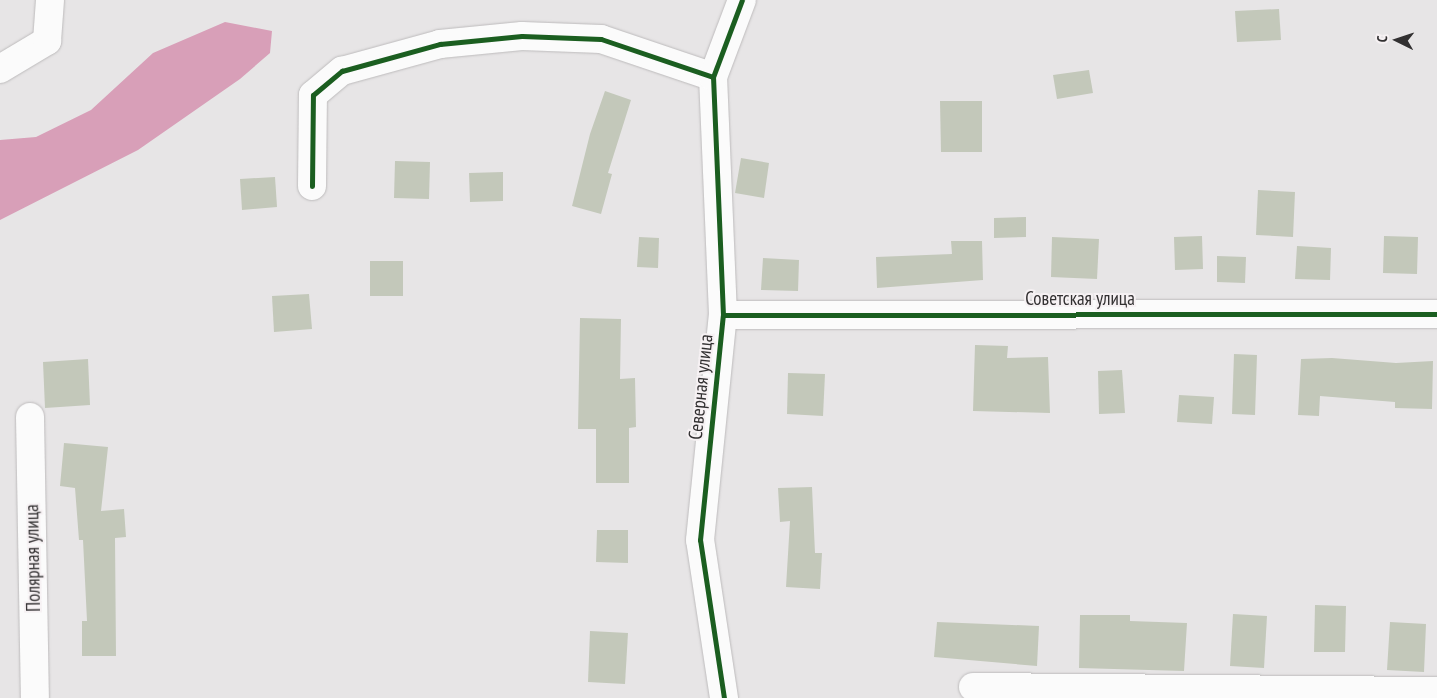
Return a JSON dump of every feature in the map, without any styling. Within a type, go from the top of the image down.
[{"type":"street","points":[[0,69],[47,41],[50,0]]},
{"type":"street","points":[[312,186],[312,95],[342,71],[440,44],[522,36],[601,40],[713,77],[742,0]]},
{"type":"street","name":"Северная улица","points":[[713,77],[723,315],[700,540],[724,698]]},
{"type":"street","name":"Советская улица","points":[[723,315],[1437,314]]},
{"type":"street","name":"Полярная улица","points":[[30,417],[35,698]]},
{"type":"street","points":[[973,687],[1437,692]]},
{"type":"shaded area","points":[[225,22],[272,31],[270,53],[240,79],[138,150],[0,220],[0,140],[36,137],[91,110],[153,53]]},
{"type":"building","points":[[1279,9],[1281,40],[1237,42],[1235,11]]},
{"type":"building","points":[[1089,70],[1093,93],[1057,99],[1053,75]]},
{"type":"building","points":[[605,91],[631,100],[608,173],[612,174],[601,214],[572,206],[590,134]]},
{"type":"building","points":[[940,101],[982,101],[982,152],[941,152]]},
{"type":"building","points":[[741,158],[769,163],[764,198],[735,193]]},
{"type":"building","points":[[395,161],[430,162],[429,199],[394,198]]},
{"type":"building","points":[[503,172],[503,201],[470,202],[469,173]]},
{"type":"building","points":[[275,177],[277,207],[242,210],[240,179]]},
{"type":"building","points":[[1258,190],[1295,192],[1293,237],[1256,235]]},
{"type":"building","points":[[1026,217],[1026,237],[994,238],[994,218]]},
{"type":"building","points":[[1202,236],[1203,269],[1175,270],[1174,237]]},
{"type":"building","points":[[1384,236],[1418,237],[1417,274],[1383,273]]},
{"type":"building","points":[[639,237],[659,238],[658,268],[637,267]]},
{"type":"building","points":[[1052,237],[1099,239],[1097,279],[1051,277]]},
{"type":"building","points":[[951,241],[982,241],[983,280],[877,288],[876,257],[952,254]]},
{"type":"building","points":[[1297,246],[1331,248],[1330,280],[1295,279]]},
{"type":"building","points":[[1217,256],[1246,257],[1245,283],[1217,282]]},
{"type":"building","points":[[763,258],[799,260],[798,291],[761,290]]},
{"type":"building","points":[[370,261],[403,261],[403,296],[370,296]]},
{"type":"building","points":[[309,294],[312,329],[274,332],[272,296]]},
{"type":"building","points":[[580,318],[621,319],[620,379],[635,378],[636,427],[629,428],[629,483],[596,483],[596,429],[578,429]]},
{"type":"building","points":[[975,345],[1008,346],[1007,358],[1048,357],[1050,413],[973,411]]},
{"type":"building","points":[[1234,354],[1257,355],[1255,415],[1232,414]]},
{"type":"building","points":[[1332,358],[1396,363],[1433,361],[1432,409],[1395,408],[1395,402],[1320,396],[1319,416],[1298,415],[1301,359]]},
{"type":"building","points":[[88,359],[90,405],[45,408],[43,362]]},
{"type":"building","points":[[1122,370],[1125,413],[1099,414],[1098,371]]},
{"type":"building","points":[[788,373],[825,374],[823,416],[787,414]]},
{"type":"building","points":[[1179,395],[1214,397],[1212,424],[1177,422]]},
{"type":"building","points":[[64,443],[108,447],[101,511],[124,509],[126,537],[115,538],[116,656],[82,656],[82,621],[87,621],[83,540],[79,540],[75,488],[60,486]]},
{"type":"building","points":[[812,487],[815,553],[822,553],[820,589],[786,587],[790,521],[780,522],[778,488]]},
{"type":"building","points":[[597,530],[628,530],[628,563],[596,562]]},
{"type":"building","points":[[1315,605],[1346,606],[1345,652],[1314,652]]},
{"type":"building","points":[[1233,614],[1267,616],[1264,668],[1230,666]]},
{"type":"building","points":[[1080,615],[1130,615],[1130,621],[1187,623],[1184,671],[1079,668]]},
{"type":"building","points":[[937,622],[1039,626],[1037,666],[934,657]]},
{"type":"building","points":[[1390,622],[1426,624],[1424,672],[1387,670]]},
{"type":"building","points":[[590,631],[628,633],[625,684],[588,682]]},
{"type":"cycle path","points":[[724,698],[700,540],[723,315],[713,77],[742,0]]},
{"type":"cycle path","points":[[312,186],[313,95],[342,71],[440,44],[522,36],[601,39],[713,77]]},
{"type":"cycle path","points":[[723,315],[1437,314]]}]
